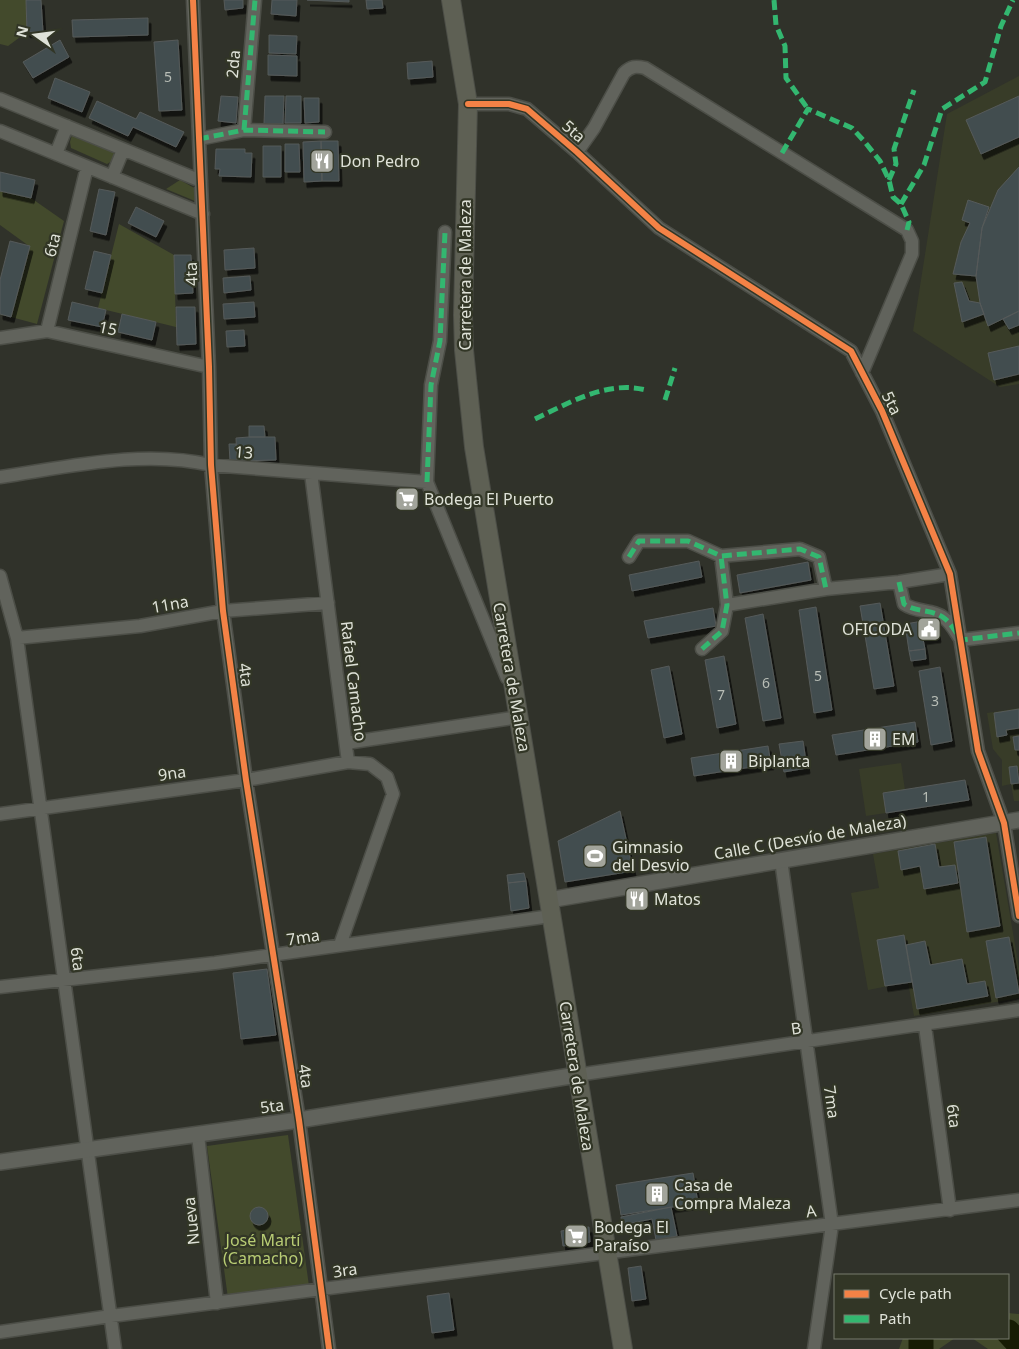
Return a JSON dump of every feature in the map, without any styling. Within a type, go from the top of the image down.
[{"type":"main road","name":"Carretera de Maleza","points":[[451,0],[468,104],[464,350],[480,495],[519,717],[623,1349]]},
{"type":"street","name":"4ta","points":[[194,0],[209,367],[210,466],[223,611],[272,956],[299,1120],[329,1349]]},
{"type":"street","name":"2da","points":[[244,130],[255,0]]},
{"type":"street","points":[[577,152],[594,128],[624,73],[630,68],[637,66],[653,73],[907,230],[912,241],[912,254],[862,374]]},
{"type":"street","points":[[0,99],[201,182]]},
{"type":"street","name":"5ta","points":[[468,104],[509,104],[527,109],[577,152],[659,228],[851,351],[882,411],[950,574],[978,751],[1004,823],[1019,916]]},
{"type":"street","points":[[56,154],[67,126]]},
{"type":"street","points":[[199,139],[244,130],[325,132]]},
{"type":"street","points":[[0,131],[203,214]]},
{"type":"street","points":[[112,177],[123,150]]},
{"type":"street","name":"6ta","points":[[48,331],[87,167]]},
{"type":"street","points":[[445,232],[440,341],[431,386],[428,482],[515,699]]},
{"type":"street","name":"15","points":[[0,338],[48,331],[209,367]]},
{"type":"street","name":"13","points":[[0,477],[115,460],[187,460],[210,466],[428,482]]},
{"type":"street","name":"Rafael Camacho","points":[[311,473],[348,762],[370,764],[387,777],[393,794],[340,945]]},
{"type":"street","points":[[629,557],[639,541],[688,541],[720,556],[800,549],[819,557],[826,589]]},
{"type":"street","points":[[702,649],[722,631],[727,606],[720,556]]},
{"type":"street","points":[[727,606],[826,589],[899,582],[950,574]]},
{"type":"street","name":"6ta","points":[[0,576],[17,638],[86,1151],[115,1349]]},
{"type":"street","points":[[899,582],[904,604],[913,610],[929,612],[945,618],[961,640],[1019,633]]},
{"type":"street","name":"11na","points":[[17,638],[140,626],[223,611],[328,602]]},
{"type":"street","points":[[346,743],[519,717]]},
{"type":"street","name":"9na","points":[[0,814],[246,780],[348,762]]},
{"type":"street","name":"Calle C (Desvío de Maleza)","points":[[550,908],[781,860],[1019,820]]},
{"type":"street","name":"7ma","points":[[781,860],[808,1042],[832,1225],[814,1349]]},
{"type":"street","name":"7ma","points":[[0,987],[272,956],[550,908]]},
{"type":"street","name":"B","points":[[577,1075],[925,1026],[1019,1010]]},
{"type":"street","name":"6ta","points":[[925,1026],[950,1210]]},
{"type":"street","name":"5ta","points":[[0,1162],[299,1120],[577,1075]]},
{"type":"street","name":"Nueva","points":[[198,1135],[217,1303]]},
{"type":"street","name":"A","points":[[606,1252],[1019,1200]]},
{"type":"street","name":"3ra","points":[[0,1332],[606,1252]]},
{"type":"shaded area","points":[[1019,76],[1019,384],[1000,387],[913,331],[947,114]]},
{"type":"shaded area","points":[[1019,708],[1019,801],[1014,801],[1011,784],[1002,786],[1002,760],[993,749],[987,713]]},
{"type":"shaded area","points":[[901,763],[905,790],[883,793],[886,813],[866,816],[859,769]]},
{"type":"shaded area","points":[[996,833],[1019,968],[1019,998],[914,1016],[908,982],[868,990],[851,893],[879,888],[873,854]]},
{"type":"green space","points":[[0,0],[26,0],[27,32],[8,46],[0,44]]},
{"type":"green space","points":[[72,135],[115,153],[112,161],[107,164],[71,148]]},
{"type":"green space","points":[[180,180],[196,189],[195,201],[166,189]]},
{"type":"green space","points":[[0,191],[31,198],[64,221],[37,324],[11,317],[29,246],[0,225]]},
{"type":"green space","points":[[119,224],[174,255],[176,327],[98,308]]},
{"type":"green space","name":"José Martí (Camacho)","points":[[288,1135],[309,1286],[228,1298],[207,1146]]},
{"type":"green space","points":[[1009,1313],[1019,1314],[1019,1349],[988,1349],[973,1339],[1009,1339]]},
{"type":"green space","points":[[903,1339],[954,1339],[939,1349],[899,1349]]},
{"type":"building","points":[[26,0],[41,0],[43,32],[27,32]]},
{"type":"building","points":[[224,0],[243,0],[243,8],[225,10]]},
{"type":"building","points":[[272,0],[297,0],[296,16],[271,14]]},
{"type":"building","points":[[307,0],[349,0],[349,2]]},
{"type":"building","points":[[366,0],[382,0],[383,8],[367,9]]},
{"type":"building","points":[[148,18],[148,35],[73,37],[72,20]]},
{"type":"building","points":[[269,35],[297,36],[296,54],[269,53]]},
{"type":"building","points":[[60,40],[69,57],[33,78],[23,62]]},
{"type":"building","points":[[178,40],[182,110],[159,111],[154,42]]},
{"type":"building","points":[[268,55],[297,56],[297,76],[268,75]]},
{"type":"building","points":[[432,61],[433,77],[408,79],[407,63]]},
{"type":"building","points":[[55,78],[90,92],[82,112],[48,98]]},
{"type":"building","points":[[221,96],[238,97],[236,123],[218,121]]},
{"type":"building","points":[[265,96],[284,96],[283,124],[264,124]]},
{"type":"building","points":[[286,96],[301,96],[301,123],[285,123]]},
{"type":"building","points":[[1019,96],[1019,137],[981,154],[966,120]]},
{"type":"building","points":[[304,98],[319,98],[319,122],[305,123]]},
{"type":"building","points":[[97,101],[136,119],[140,112],[184,132],[176,147],[133,127],[128,136],[89,118]]},
{"type":"building","points":[[321,141],[322,181],[304,182],[303,142]]},
{"type":"building","points":[[321,141],[338,141],[339,181],[322,181]]},
{"type":"building","points":[[285,144],[299,144],[300,172],[285,172]]},
{"type":"building","points":[[263,146],[281,146],[281,177],[263,177]]},
{"type":"building","points":[[216,149],[245,149],[245,153],[252,153],[251,177],[219,176],[220,169],[215,169]]},
{"type":"building","points":[[1019,167],[1019,311],[988,326],[980,303],[976,276],[982,228],[998,190]]},
{"type":"building","points":[[0,172],[35,180],[31,198],[0,191]]},
{"type":"building","points":[[99,189],[115,192],[106,235],[90,231]]},
{"type":"building","points":[[968,200],[989,207],[982,228],[976,276],[953,274],[961,242],[970,223],[962,220]]},
{"type":"building","points":[[136,207],[164,221],[156,237],[128,223]]},
{"type":"building","points":[[10,241],[30,246],[11,317],[0,314],[0,280]]},
{"type":"building","points":[[254,248],[255,268],[225,270],[224,250]]},
{"type":"building","points":[[94,251],[111,255],[102,293],[85,289]]},
{"type":"building","points":[[174,255],[191,255],[193,293],[175,294]]},
{"type":"building","points":[[250,276],[251,290],[224,293],[223,278]]},
{"type":"building","points":[[962,282],[969,301],[980,303],[984,314],[962,322],[954,283]]},
{"type":"building","points":[[72,302],[106,310],[102,327],[68,320]]},
{"type":"building","points":[[254,302],[255,317],[224,319],[223,304]]},
{"type":"building","points":[[176,307],[195,307],[196,344],[177,345]]},
{"type":"building","points":[[1019,311],[1019,325],[1009,329],[1003,319]]},
{"type":"building","points":[[122,314],[156,322],[152,340],[118,332]]},
{"type":"building","points":[[244,330],[245,346],[227,347],[226,331]]},
{"type":"building","points":[[1019,346],[1019,374],[994,380],[988,353]]},
{"type":"building","points":[[249,426],[264,426],[265,437],[249,437]]},
{"type":"building","points":[[275,437],[276,460],[237,461],[236,438]]},
{"type":"building","points":[[229,444],[236,444],[237,461],[230,461]]},
{"type":"building","points":[[699,561],[702,577],[632,591],[629,575]]},
{"type":"building","points":[[808,562],[811,580],[740,593],[737,575]]},
{"type":"building","points":[[880,603],[894,686],[874,689],[860,606]]},
{"type":"building","points":[[816,607],[832,710],[814,713],[799,610]]},
{"type":"building","points":[[713,608],[716,626],[648,638],[644,621]]},
{"type":"building","points":[[763,614],[781,718],[763,721],[745,618]]},
{"type":"building","points":[[935,619],[938,637],[923,639],[925,649],[909,651],[905,624]]},
{"type":"building","points":[[925,649],[926,659],[911,661],[909,651]]},
{"type":"building","points":[[724,656],[736,724],[717,728],[705,660]]},
{"type":"building","points":[[669,666],[682,734],[664,738],[651,670]]},
{"type":"building","points":[[940,667],[952,741],[931,745],[919,671]]},
{"type":"building","points":[[1019,709],[1019,728],[1006,730],[1007,735],[997,737],[994,713]]},
{"type":"building","name":"EM","points":[[915,722],[918,742],[836,755],[832,735]]},
{"type":"building","points":[[1019,736],[1019,750],[1015,750],[1013,737]]},
{"type":"building","points":[[803,741],[807,768],[784,772],[779,744]]},
{"type":"building","name":"Biplanta","points":[[768,746],[771,764],[694,776],[691,758]]},
{"type":"building","points":[[1017,766],[1019,783],[1011,784],[1009,767]]},
{"type":"building","points":[[965,780],[969,800],[886,813],[883,793]]},
{"type":"building","name":"Gimnasio del Desvio","points":[[620,811],[633,871],[565,882],[558,841]]},
{"type":"building","points":[[986,837],[1000,926],[967,932],[954,842]]},
{"type":"building","points":[[935,844],[939,867],[955,865],[958,883],[924,889],[920,866],[901,870],[898,851]]},
{"type":"building","points":[[524,873],[526,881],[508,883],[507,875]]},
{"type":"building","points":[[526,881],[529,908],[511,911],[508,883]]},
{"type":"building","points":[[904,935],[912,982],[885,986],[877,940]]},
{"type":"building","points":[[1009,937],[1019,993],[996,998],[986,941]]},
{"type":"building","points":[[925,941],[930,965],[962,959],[967,984],[985,981],[988,996],[917,1009],[906,945]]},
{"type":"building","points":[[267,969],[276,1035],[241,1039],[233,973]]},
{"type":"building","name":"Casa de Compra Maleza","points":[[693,1173],[698,1203],[621,1215],[616,1185]]},
{"type":"building","points":[[259,1207],[265,1210],[268,1216],[265,1222],[259,1225],[253,1222],[250,1216],[253,1210]]},
{"type":"building","points":[[671,1207],[677,1236],[656,1240],[652,1219],[622,1225],[621,1217]]},
{"type":"building","name":"Bodega El Paraíso","points":[[589,1227],[590,1242],[563,1246],[561,1231]]},
{"type":"building","points":[[641,1266],[646,1299],[632,1301],[628,1268]]},
{"type":"building","points":[[449,1293],[454,1330],[432,1333],[427,1296]]},
{"type":"waterway","points":[[1009,1333],[1019,1344]]},
{"type":"waterway","points":[[921,1339],[921,1349]]},
{"type":"marked path","points":[[244,130],[255,0]]},
{"type":"marked path","points":[[774,0],[776,25],[785,46],[786,78],[808,109]]},
{"type":"marked path","points":[[901,204],[924,165],[942,109],[985,82],[1001,26],[1013,0]]},
{"type":"marked path","points":[[889,180],[896,164],[894,149],[914,90]]},
{"type":"marked path","points":[[782,153],[808,109],[852,128],[880,161],[889,180],[893,197],[901,204],[909,222],[907,230]]},
{"type":"marked path","points":[[199,139],[244,130],[325,132]]},
{"type":"marked path","points":[[427,482],[431,385],[440,341],[445,232]]},
{"type":"marked path","points":[[665,400],[675,368]]},
{"type":"marked path","points":[[535,419],[575,400],[603,391],[617,388],[646,390]]},
{"type":"marked path","points":[[629,557],[639,541],[688,541],[721,556],[800,549],[819,557],[826,589]]},
{"type":"marked path","points":[[702,649],[722,631],[727,605],[721,556]]},
{"type":"marked path","points":[[899,582],[904,604],[914,609],[940,615],[949,623],[961,640],[1019,633]]},
{"type":"cycle path","points":[[193,0],[209,367],[211,465],[223,611],[246,780],[299,1120],[329,1349]]},
{"type":"cycle path","points":[[468,104],[509,104],[527,109],[577,152],[659,228],[851,351],[882,411],[950,574],[978,751],[1004,823],[1019,916]]},
{"type":"place","name":"Don Pedro","points":[[322,161]]},
{"type":"place","name":"Bodega El Puerto","points":[[407,499]]},
{"type":"place","name":"OFICODA","points":[[929,629]]},
{"type":"place","name":"EM","points":[[875,739]]},
{"type":"place","name":"Biplanta","points":[[731,761]]},
{"type":"place","name":"Gimnasio del Desvio","points":[[595,856]]},
{"type":"place","name":"Matos","points":[[637,899]]},
{"type":"place","name":"Casa de Compra Maleza","points":[[657,1194]]},
{"type":"place","name":"Bodega El Paraíso","points":[[576,1236]]}]
